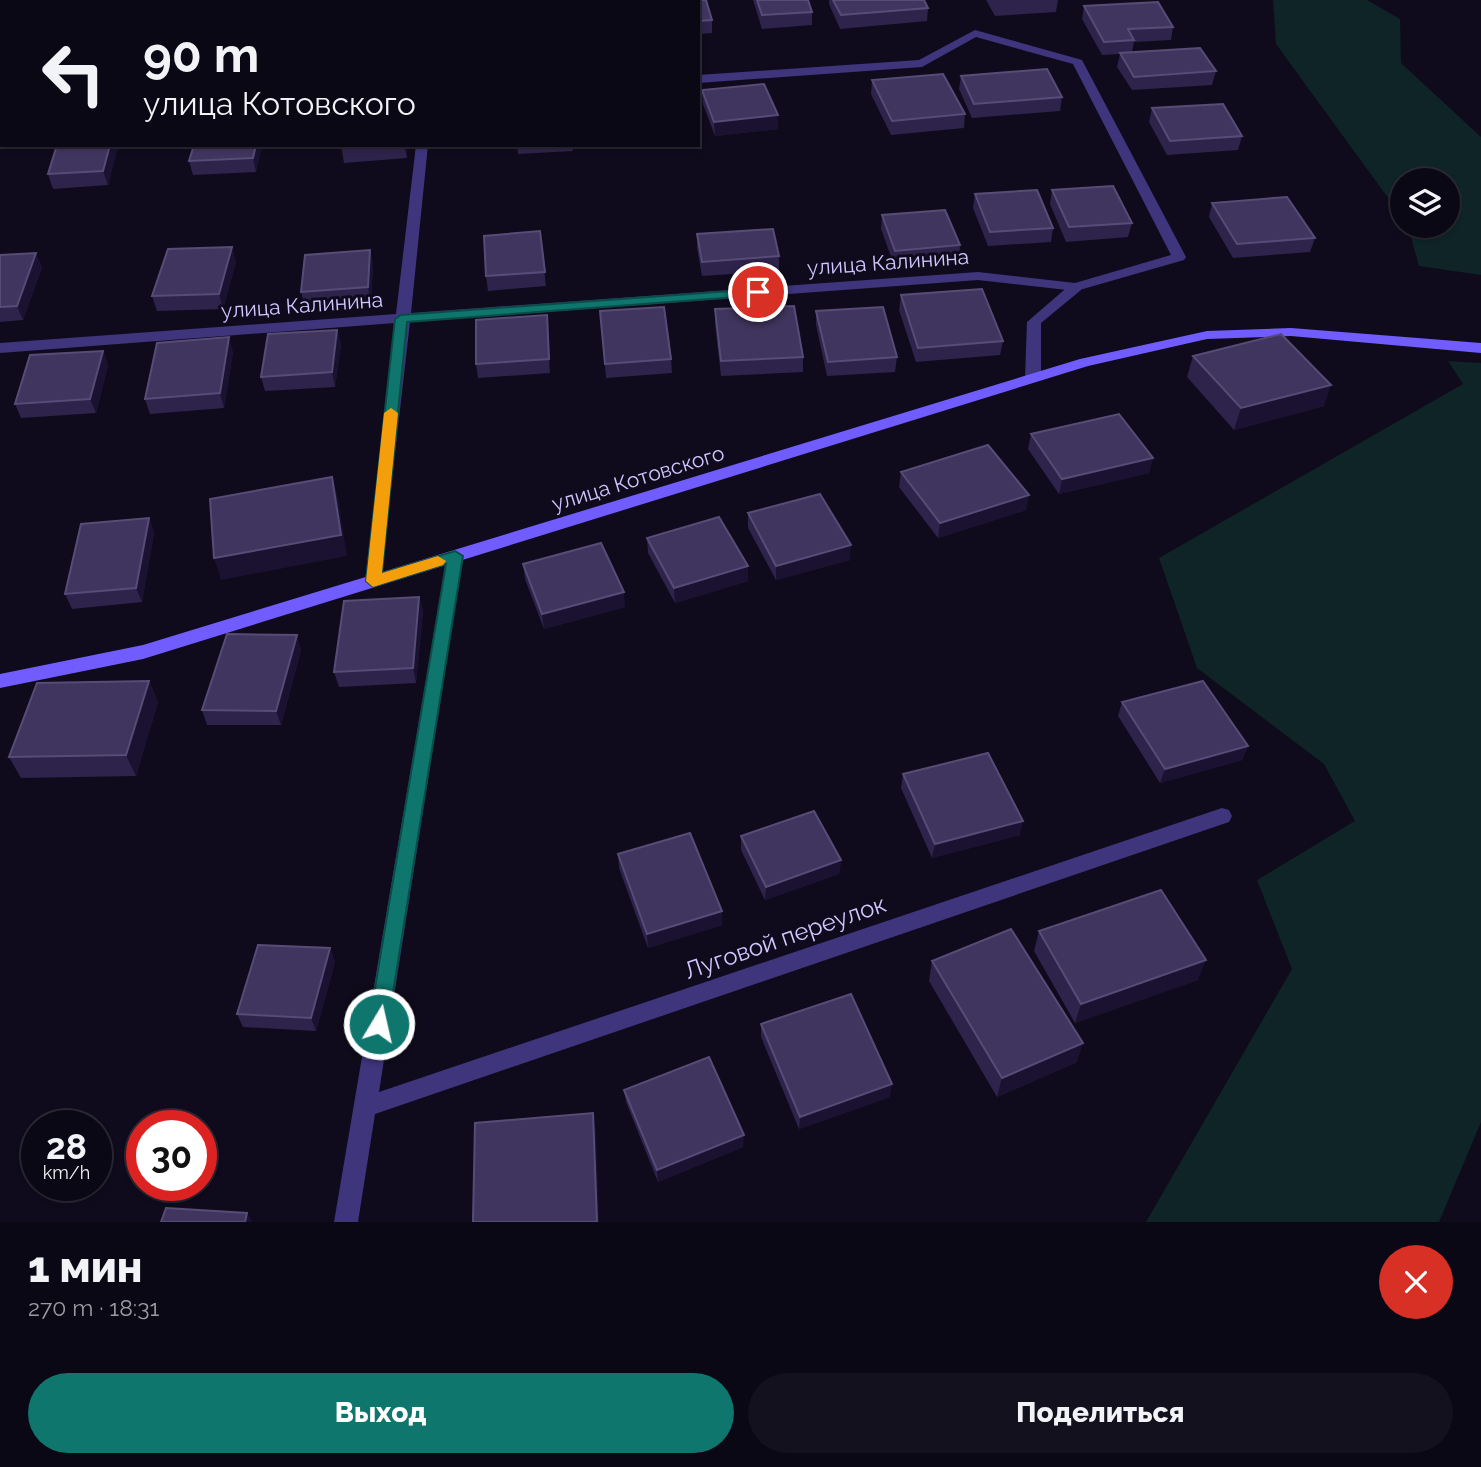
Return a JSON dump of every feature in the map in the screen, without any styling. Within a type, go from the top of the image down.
[{"type":"street","name":"улица Калинина","points":[[0,348],[978,276],[1076,287],[1179,257],[1078,62],[975,33],[922,63],[700,79]]},
{"type":"street","points":[[373,581],[422,147]]},
{"type":"street","points":[[1033,378],[1034,322],[1076,287]]},
{"type":"street","name":"улица Котовского","points":[[0,681],[143,652],[1085,362],[1207,335],[1292,332],[1481,348]]},
{"type":"street","points":[[346,1222],[455,556]]},
{"type":"street","name":"Луговой переулок","points":[[365,1107],[1222,816]]},
{"type":"green space","points":[[1273,0],[1367,0],[1400,19],[1401,63],[1481,137],[1481,275],[1419,266],[1411,238],[1460,238],[1460,168],[1390,168],[1390,201],[1276,44]]},
{"type":"green space","points":[[1448,361],[1481,363],[1481,1122],[1439,1222],[1146,1222],[1292,969],[1257,880],[1355,821],[1324,764],[1197,668],[1159,558],[1463,384]]},
{"type":"building","points":[[700,0],[706,0],[712,20],[700,21]]},
{"type":"building","points":[[757,0],[808,0],[812,12],[762,15]]},
{"type":"building","points":[[833,0],[924,0],[928,8],[841,15]]},
{"type":"building","points":[[1158,2],[1173,27],[1128,29],[1134,40],[1104,42],[1084,6]]},
{"type":"building","points":[[1200,48],[1216,71],[1134,77],[1120,53]]},
{"type":"building","points":[[1047,69],[1062,97],[974,104],[961,76]]},
{"type":"building","points":[[943,74],[965,114],[892,121],[872,80]]},
{"type":"building","points":[[764,84],[778,115],[714,122],[702,90]]},
{"type":"building","points":[[1223,104],[1242,136],[1170,141],[1152,108]]},
{"type":"building","points":[[56,147],[109,147],[103,171],[48,174]]},
{"type":"building","points":[[193,147],[256,147],[253,158],[189,161]]},
{"type":"building","points":[[1113,186],[1132,223],[1069,227],[1052,190]]},
{"type":"building","points":[[1037,190],[1053,228],[990,232],[975,194]]},
{"type":"building","points":[[1287,197],[1315,238],[1237,244],[1212,203]]},
{"type":"building","points":[[945,210],[960,245],[895,251],[882,215]]},
{"type":"building","points":[[773,229],[779,256],[702,262],[697,234]]},
{"type":"building","points":[[540,231],[545,272],[486,276],[484,236]]},
{"type":"building","points":[[232,247],[219,294],[152,296],[168,249]]},
{"type":"building","points":[[370,250],[368,287],[301,292],[305,255]]},
{"type":"building","points":[[36,253],[17,306],[0,307],[0,255]]},
{"type":"building","points":[[982,289],[1003,341],[918,348],[901,295]]},
{"type":"building","points":[[794,306],[803,357],[721,361],[715,309]]},
{"type":"building","points":[[664,307],[671,359],[605,364],[600,311]]},
{"type":"building","points":[[883,307],[897,357],[828,362],[816,311]]},
{"type":"building","points":[[547,315],[549,359],[476,364],[476,320]]},
{"type":"building","points":[[337,330],[332,372],[261,377],[268,334]]},
{"type":"building","points":[[1281,334],[1331,385],[1241,408],[1193,356]]},
{"type":"building","points":[[229,337],[220,393],[145,399],[157,343]]},
{"type":"building","points":[[103,351],[90,399],[15,404],[30,355]]},
{"type":"building","points":[[1119,414],[1153,458],[1062,479],[1031,434]]},
{"type":"building","points":[[988,445],[1029,495],[940,523],[901,472]]},
{"type":"building","points":[[332,477],[341,535],[214,558],[210,499]]},
{"type":"building","points":[[820,494],[851,545],[776,566],[748,513]]},
{"type":"building","points":[[719,517],[748,566],[674,588],[647,538]]},
{"type":"building","points":[[149,518],[136,588],[65,594],[81,524]]},
{"type":"building","points":[[601,543],[624,592],[542,614],[523,564]]},
{"type":"building","points":[[419,597],[413,668],[334,672],[344,601]]},
{"type":"building","points":[[227,634],[297,635],[276,711],[202,710]]},
{"type":"building","points":[[149,681],[126,755],[9,757],[37,683]]},
{"type":"building","points":[[1203,681],[1248,746],[1165,769],[1122,702]]},
{"type":"building","points":[[988,753],[1023,821],[935,844],[903,774]]},
{"type":"building","points":[[814,811],[841,860],[766,887],[741,836]]},
{"type":"building","points":[[690,833],[722,911],[647,934],[618,854]]},
{"type":"building","points":[[1161,890],[1206,960],[1081,1004],[1039,931]]},
{"type":"building","points":[[1011,929],[1083,1043],[1002,1078],[932,961]]},
{"type":"building","points":[[258,945],[330,948],[311,1018],[237,1014]]},
{"type":"building","points":[[851,994],[892,1084],[800,1117],[761,1024]]},
{"type":"building","points":[[709,1057],[744,1135],[657,1170],[624,1090]]},
{"type":"building","points":[[593,1113],[597,1222],[473,1222],[475,1123]]},
{"type":"building","points":[[166,1208],[247,1213],[245,1222],[161,1222]]},
{"type":"slow traffic","points":[[391,413],[373,581],[438,561]]},
{"type":"route","points":[[379,1024],[455,556],[373,581],[401,319],[758,292]]}]
